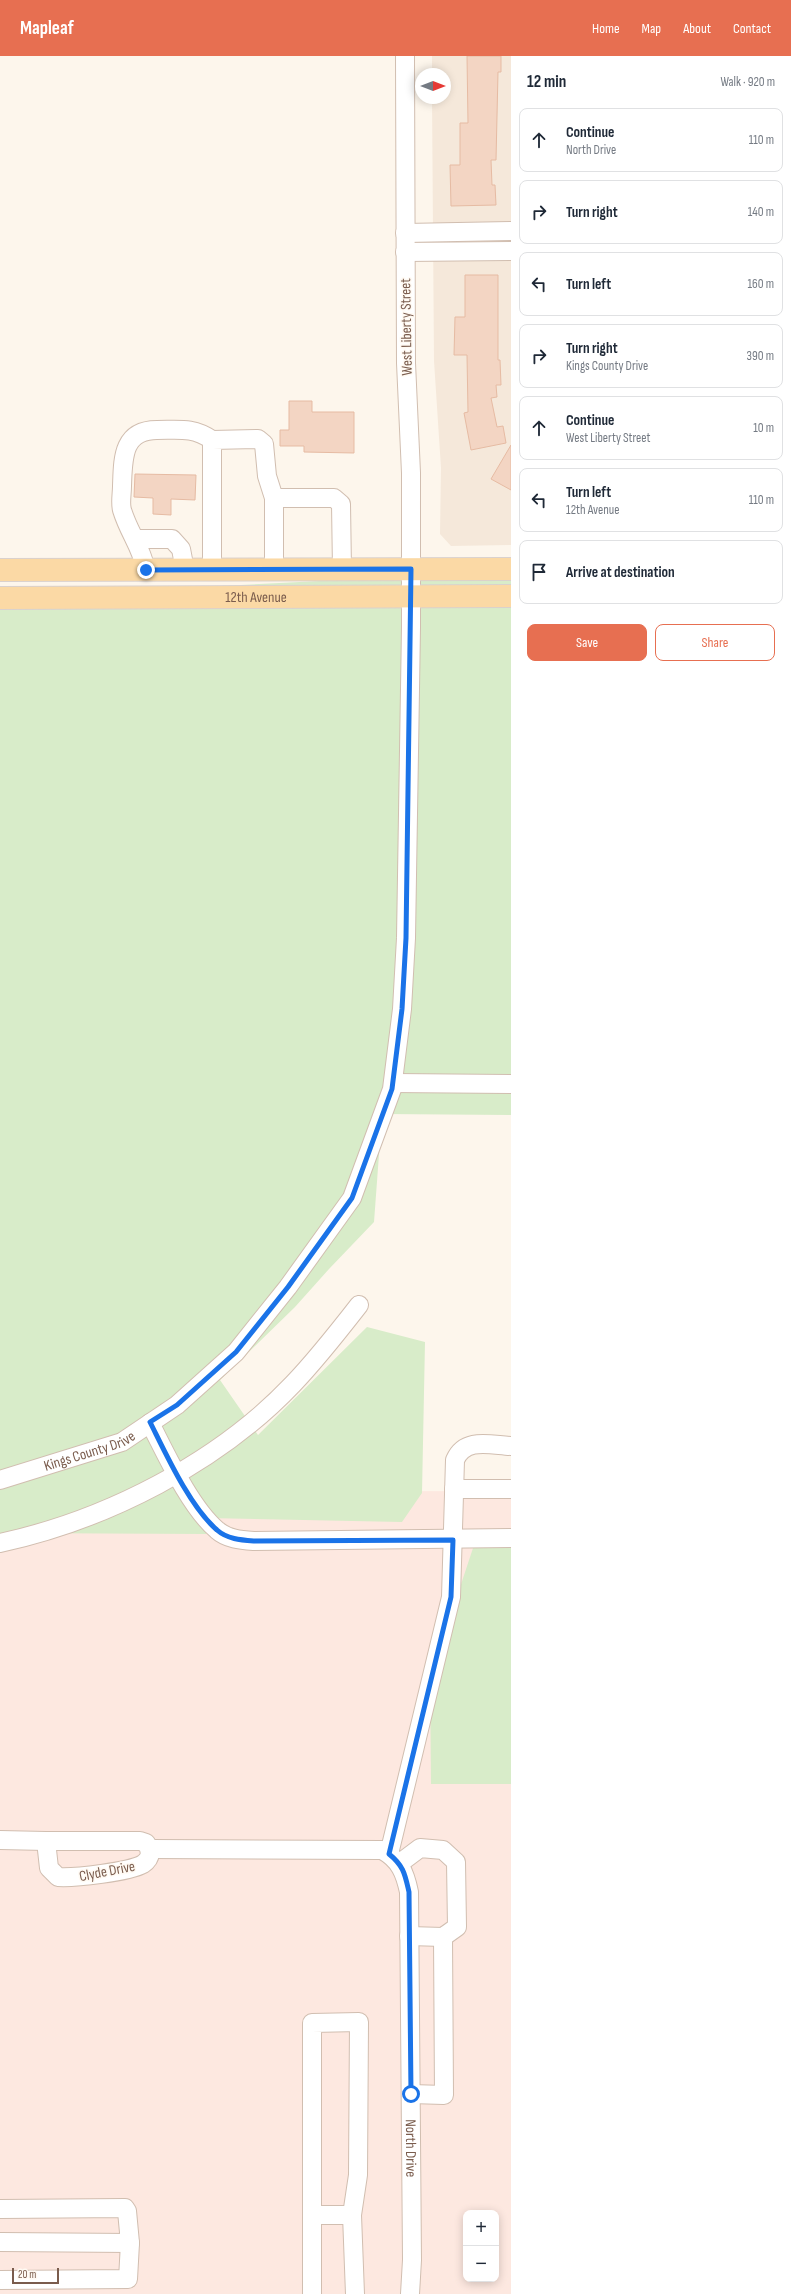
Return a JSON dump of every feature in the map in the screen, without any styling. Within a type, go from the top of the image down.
[{"type":"main road","name":"12th Avenue","points":[[0,570],[342,570],[511,568]]},
{"type":"main road","name":"12th Avenue","points":[[0,598],[511,596]]},
{"type":"street","name":"West Liberty Street","points":[[405,56],[406,363],[411,473],[411,597]]},
{"type":"street","points":[[405,233],[511,231]]},
{"type":"street","points":[[405,252],[511,251]]},
{"type":"street","points":[[146,570],[140,547],[128,528],[122,508],[124,451],[136,436],[145,430],[191,430],[212,440],[258,439],[264,444],[267,476],[274,498],[274,570]]},
{"type":"street","points":[[212,440],[212,570]]},
{"type":"street","points":[[274,498],[334,498],[341,504],[342,570]]},
{"type":"street","points":[[135,539],[172,539],[181,549],[186,570]]},
{"type":"street","name":"Kings County Drive","points":[[0,1480],[122,1442],[177,1405],[236,1352],[288,1287],[352,1198],[393,1083],[402,1009],[406,938],[411,597]]},
{"type":"street","points":[[393,1083],[511,1084]]},
{"type":"street","points":[[0,1543],[31,1536],[90,1516],[200,1461],[235,1435],[292,1385],[333,1340],[359,1305]]},
{"type":"street","points":[[150,1422],[176,1474],[204,1516],[217,1530],[235,1539],[254,1541],[453,1540],[511,1538]]},
{"type":"street","points":[[394,1858],[451,1597],[455,1460],[459,1451],[468,1445],[511,1446]]},
{"type":"street","points":[[454,1489],[511,1489]]},
{"type":"street","name":"Clyde Drive","points":[[0,1840],[140,1841],[146,1843],[151,1850],[150,1856],[144,1863],[133,1868],[72,1878],[58,1877],[49,1868],[46,1841]]},
{"type":"street","points":[[151,1850],[330,1848],[382,1850],[394,1858]]},
{"type":"street","points":[[394,1858],[420,1848],[443,1850],[456,1862],[457,1927],[443,1937],[409,1936]]},
{"type":"street","name":"North Drive","points":[[394,1858],[405,1874],[409,1892],[412,2260],[410,2294]]},
{"type":"street","points":[[411,2094],[444,2095],[443,1937]]},
{"type":"street","points":[[312,2294],[312,2023],[359,2022],[358,2175],[352,2215],[355,2294]]},
{"type":"street","points":[[0,2209],[125,2208],[128,2211],[130,2243],[128,2279],[0,2280]]},
{"type":"street","points":[[312,2215],[352,2215]]},
{"type":"street","points":[[0,2242],[130,2243]]},
{"type":"shaded area","points":[[432,56],[511,56],[511,545],[451,546],[440,534],[441,468],[434,361],[432,104],[451,104],[451,68],[432,68]]},
{"type":"shaded area","points":[[511,1491],[511,2294],[0,2294],[0,1492]]},
{"type":"green space","points":[[511,577],[511,1115],[382,1114],[374,1222],[295,1307],[220,1380],[258,1435],[367,1327],[425,1342],[422,1493],[402,1522],[206,1518],[206,1534],[0,1533],[0,597],[380,578]]},
{"type":"green space","points":[[511,1541],[511,1784],[431,1784],[430,1678],[475,1542]]},
{"type":"building","points":[[467,56],[501,56],[501,72],[498,72],[496,160],[491,160],[492,185],[495,185],[496,205],[451,206],[450,165],[460,165],[460,123],[468,123]]},
{"type":"building","points":[[465,275],[498,275],[498,360],[500,360],[501,385],[496,385],[497,397],[491,398],[497,427],[503,426],[506,443],[471,450],[464,413],[468,412],[467,355],[454,355],[455,317],[465,317]]},
{"type":"building","points":[[289,401],[312,401],[312,412],[354,412],[354,453],[304,452],[304,446],[280,446],[280,430],[289,430]]},
{"type":"building","points":[[511,445],[511,490],[491,479]]},
{"type":"building","points":[[135,474],[196,475],[195,500],[171,499],[171,515],[153,514],[153,498],[134,497]]},
{"type":"route","points":[[146,570],[411,569],[406,938],[402,1009],[392,1089],[352,1198],[288,1287],[236,1352],[177,1405],[150,1422],[176,1474],[204,1516],[217,1530],[235,1539],[254,1541],[453,1540],[453,1583],[451,1597],[389,1854],[400,1863],[405,1874],[409,1892],[411,2094]]}]
